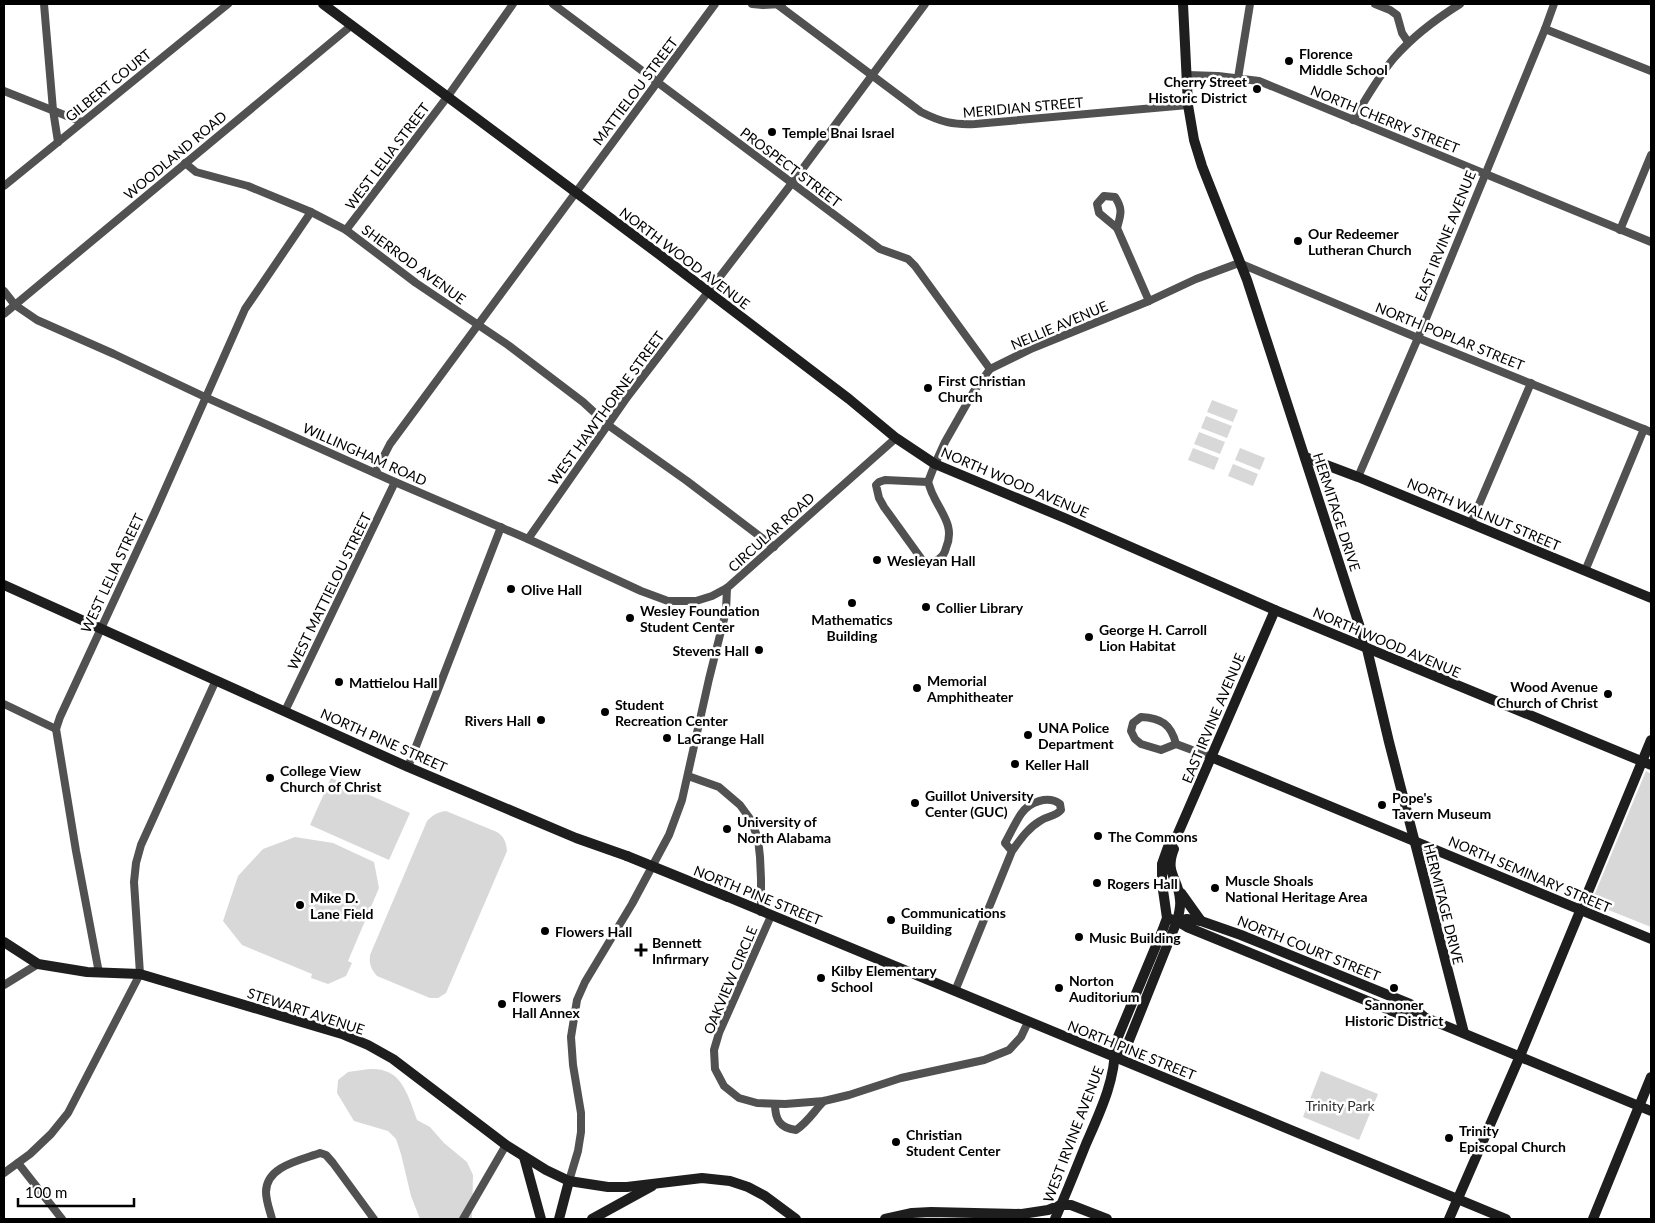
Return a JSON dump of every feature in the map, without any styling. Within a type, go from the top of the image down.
[{"type":"street","points":[[44,4],[53,110],[58,142]]},
{"type":"street","name":"GILBERT COURT","points":[[4,186],[228,4]]},
{"type":"street","name":"NORTH WOOD AVENUE","points":[[323,4],[841,393],[896,438],[935,464],[1367,649],[1647,763]]},
{"type":"street","name":"WEST LELIA STREET","points":[[346,230],[448,96],[513,4]]},
{"type":"street","name":"PROSPECT STREET","points":[[553,4],[880,249],[908,259],[990,370]]},
{"type":"street","name":"MATTIELOU STREET","points":[[575,192],[715,4]]},
{"type":"street","points":[[752,4],[763,6],[780,4]]},
{"type":"street","name":"MERIDIAN STREET","points":[[780,4],[921,112],[937,121],[956,125],[1188,105]]},
{"type":"street","name":"WEST HAWTHORNE STREET","points":[[528,539],[628,396],[792,183],[925,4]]},
{"type":"street","name":"HERMITAGE DRIVE","points":[[1183,4],[1188,105],[1194,140],[1202,166],[1247,280],[1367,649],[1464,1033]]},
{"type":"street","points":[[1238,78],[1250,4]]},
{"type":"street","points":[[1375,4],[1398,15],[1402,34],[1408,42]]},
{"type":"street","points":[[1353,120],[1384,72],[1408,42],[1442,14],[1460,4]]},
{"type":"street","name":"EAST IRVINE AVENUE","points":[[1358,477],[1418,338],[1554,4]]},
{"type":"street","name":"WOODLAND ROAD","points":[[4,314],[352,25]]},
{"type":"street","points":[[1545,29],[1651,72]]},
{"type":"street","name":"NORTH CHERRY STREET","points":[[1187,75],[1259,81],[1651,242]]},
{"type":"street","points":[[4,90],[82,122]]},
{"type":"street","points":[[1620,230],[1651,155]]},
{"type":"street","name":"SHERROD AVENUE","points":[[185,163],[196,172],[248,186],[312,212],[346,230],[478,326],[508,344],[561,384],[608,425],[774,547]]},
{"type":"street","points":[[375,473],[390,444],[575,192]]},
{"type":"street","name":"WEST LELIA STREET","points":[[56,729],[245,309],[312,212]]},
{"type":"street","points":[[1117,228],[1149,300]]},
{"type":"street","name":"NELLIE AVENUE","points":[[928,482],[935,464],[974,391],[990,370],[1033,348],[1196,279],[1239,263]]},
{"type":"street","name":"NORTH POPLAR STREET","points":[[1239,263],[1418,338],[1648,430]]},
{"type":"street","name":"WILLINGHAM ROAD","points":[[4,291],[15,305],[37,320],[641,591],[668,601],[696,601],[728,588]]},
{"type":"street","points":[[1471,524],[1531,383]]},
{"type":"street","points":[[1585,571],[1648,430]]},
{"type":"street","name":"CIRCULAR ROAD","points":[[570,1180],[582,1132],[571,1037],[577,1000],[585,982],[632,904],[669,835],[682,800],[726,611],[728,588],[896,438]]},
{"type":"street","name":"NORTH WALNUT STREET","points":[[1305,458],[1358,477],[1651,598]]},
{"type":"street","points":[[886,480],[928,482],[933,497],[950,531],[949,541],[943,555],[938,560],[927,563],[922,561],[884,507],[879,498],[876,485],[886,480]]},
{"type":"street","name":"WEST MATTIELOU STREET","points":[[285,711],[395,482]]},
{"type":"street","points":[[408,767],[501,528]]},
{"type":"street","name":"NORTH PINE STREET","points":[[4,585],[408,767],[576,838],[627,856],[728,897],[1506,1219]]},
{"type":"street","name":"EAST IRVINE AVENUE","points":[[1116,1058],[1126,1048],[1177,921],[1181,902],[1170,864],[1176,838],[1275,610]]},
{"type":"street","points":[[4,1173],[51,1134],[68,1113],[140,974],[134,882],[136,863],[141,845],[216,680]]},
{"type":"street","points":[[4,704],[56,729],[76,851],[100,973]]},
{"type":"street","points":[[1141,718],[1151,718],[1166,724],[1173,732],[1176,744],[1161,750],[1141,744],[1131,732],[1133,723],[1141,718]]},
{"type":"street","points":[[1449,1219],[1520,1056],[1580,910],[1647,763],[1651,740]]},
{"type":"street","name":"NORTH SEMINARY STREET","points":[[1176,744],[1651,939]]},
{"type":"street","points":[[688,776],[719,787],[740,805],[751,820],[758,839],[760,857],[761,912]]},
{"type":"street","points":[[955,991],[1012,851],[1026,832],[1040,820],[1057,814],[1061,810],[1060,804],[1055,800],[1044,800],[1032,804],[1022,813],[1005,843],[1012,851]]},
{"type":"street","name":"EAST IRVINE AVENUE","points":[[1167,918],[1162,883],[1162,864],[1168,847],[1176,838]]},
{"type":"street","points":[[1178,888],[1201,921]]},
{"type":"street","name":"OAKVIEW CIRCLE","points":[[771,916],[719,1033],[714,1050],[715,1069],[724,1086],[739,1098],[757,1103],[774,1104],[824,1101],[901,1078],[984,1060],[1009,1050],[1021,1036],[1028,1022]]},
{"type":"street","points":[[1116,1058],[1115,1044],[1167,918]]},
{"type":"street","name":"NORTH COURT STREET","points":[[1167,918],[1404,1016],[1424,1017],[1651,1111]]},
{"type":"street","name":"NORTH COURT STREET","points":[[1177,921],[1187,919],[1201,921],[1242,935],[1410,1004],[1424,1017]]},
{"type":"street","points":[[1237,948],[1242,935]]},
{"type":"street","name":"STEWART AVENUE","points":[[4,942],[38,964],[100,973],[140,974],[342,1034],[368,1045],[392,1059],[506,1145],[524,1157],[570,1180],[608,1187],[627,1187],[702,1178],[730,1181],[748,1187],[765,1196],[796,1219]]},
{"type":"street","points":[[4,985],[38,964]]},
{"type":"street","name":"WEST IRVINE AVENUE","points":[[1055,1219],[1107,1092],[1113,1076],[1116,1058]]},
{"type":"street","points":[[1593,1219],[1651,1077]]},
{"type":"street","points":[[774,1104],[778,1122],[787,1129],[796,1130],[807,1123],[812,1114],[824,1101]]},
{"type":"street","points":[[463,1219],[506,1145]]},
{"type":"street","points":[[272,1219],[266,1195],[270,1178],[276,1170],[320,1152],[326,1155],[333,1163],[374,1219]]},
{"type":"street","points":[[524,1157],[541,1219]]},
{"type":"street","points":[[18,1163],[62,1219]]},
{"type":"street","points":[[559,1219],[570,1180]]},
{"type":"street","points":[[592,1219],[657,1183]]},
{"type":"street","points":[[885,1219],[912,1212],[1022,1214],[1048,1210],[1061,1205],[1071,1205],[1107,1219]]},
{"type":"green space","points":[[1212,400],[1238,410],[1233,422],[1207,412]]},
{"type":"green space","points":[[1206,416],[1232,426],[1227,438],[1201,428]]},
{"type":"green space","points":[[1199,432],[1225,442],[1220,454],[1194,444]]},
{"type":"green space","points":[[1193,448],[1219,458],[1214,470],[1188,460]]},
{"type":"green space","points":[[1240,448],[1265,458],[1260,470],[1235,460]]},
{"type":"green space","points":[[1233,464],[1258,474],[1253,486],[1228,476]]},
{"type":"green space","points":[[1646,771],[1651,774],[1651,927],[1591,903]]},
{"type":"green space","points":[[331,778],[410,813],[389,860],[310,825]]},
{"type":"green space","points":[[446,811],[497,832],[504,840],[507,851],[446,993],[438,998],[430,998],[377,976],[371,966],[370,955],[427,821],[435,814]]},
{"type":"green space","name":"Mike D. Lane Field","points":[[295,837],[333,843],[374,862],[379,888],[348,961],[352,963],[346,976],[328,984],[311,978],[312,974],[242,945],[223,921],[238,876],[263,849]]},
{"type":"green space","points":[[369,1069],[383,1070],[392,1074],[406,1091],[417,1120],[430,1127],[444,1143],[467,1162],[473,1175],[472,1219],[420,1219],[411,1196],[396,1139],[388,1131],[354,1121],[337,1093],[338,1080],[348,1072]]},
{"type":"green space","name":"Trinity Park","points":[[1321,1071],[1378,1094],[1359,1140],[1303,1117]]},
{"type":"place","name":"Florence Middle School","points":[[1289,61]]},
{"type":"place","name":"Cherry Street Historic District","points":[[1257,89]]},
{"type":"place","name":"Temple Bnai Israel","points":[[772,132]]},
{"type":"place","name":"Our Redeemer Lutheran Church","points":[[1298,241]]},
{"type":"place","name":"First Christian Church","points":[[928,388]]},
{"type":"place","name":"Wesleyan Hall","points":[[877,560]]},
{"type":"place","name":"Olive Hall","points":[[511,589]]},
{"type":"place","name":"Mathematics Building","points":[[852,603]]},
{"type":"place","name":"Collier Library","points":[[926,607]]},
{"type":"place","name":"Wesley Foundation Student Center","points":[[630,618]]},
{"type":"place","name":"George H. Carroll Lion Habitat","points":[[1089,637]]},
{"type":"place","name":"Stevens Hall","points":[[759,650]]},
{"type":"place","name":"Mattielou Hall","points":[[339,682]]},
{"type":"place","name":"Memorial Amphitheater","points":[[917,688]]},
{"type":"place","name":"Wood Avenue Church of Christ","points":[[1608,694]]},
{"type":"place","name":"Student Recreation Center","points":[[605,712]]},
{"type":"place","name":"Rivers Hall","points":[[541,720]]},
{"type":"place","name":"UNA Police Department","points":[[1028,735]]},
{"type":"place","name":"LaGrange Hall","points":[[667,738]]},
{"type":"place","name":"Keller Hall","points":[[1015,764]]},
{"type":"place","name":"College View Church of Christ","points":[[270,778]]},
{"type":"place","name":"Guillot University Center (GUC)","points":[[915,803]]},
{"type":"place","name":"Pope's Tavern Museum","points":[[1382,805]]},
{"type":"place","name":"University of North Alabama","points":[[727,829]]},
{"type":"place","name":"The Commons","points":[[1098,836]]},
{"type":"place","name":"Rogers Hall","points":[[1097,883]]},
{"type":"place","name":"Muscle Shoals National Heritage Area","points":[[1215,888]]},
{"type":"place","name":"Mike D. Lane Field","points":[[300,905]]},
{"type":"place","name":"Communications Building","points":[[891,920]]},
{"type":"place","name":"Flowers Hall","points":[[545,931]]},
{"type":"place","name":"Music Building","points":[[1079,937]]},
{"type":"place","name":"Bennett Infirmary","points":[[641,950]]},
{"type":"place","name":"Kilby Elementary School","points":[[821,978]]},
{"type":"place","name":"Norton Auditorium","points":[[1059,988]]},
{"type":"place","name":"Sannoner Historic District","points":[[1394,988]]},
{"type":"place","name":"Flowers Hall Annex","points":[[502,1004]]},
{"type":"place","name":"Trinity Episcopal Church","points":[[1449,1138]]},
{"type":"place","name":"Christian Student Center","points":[[896,1142]]}]
